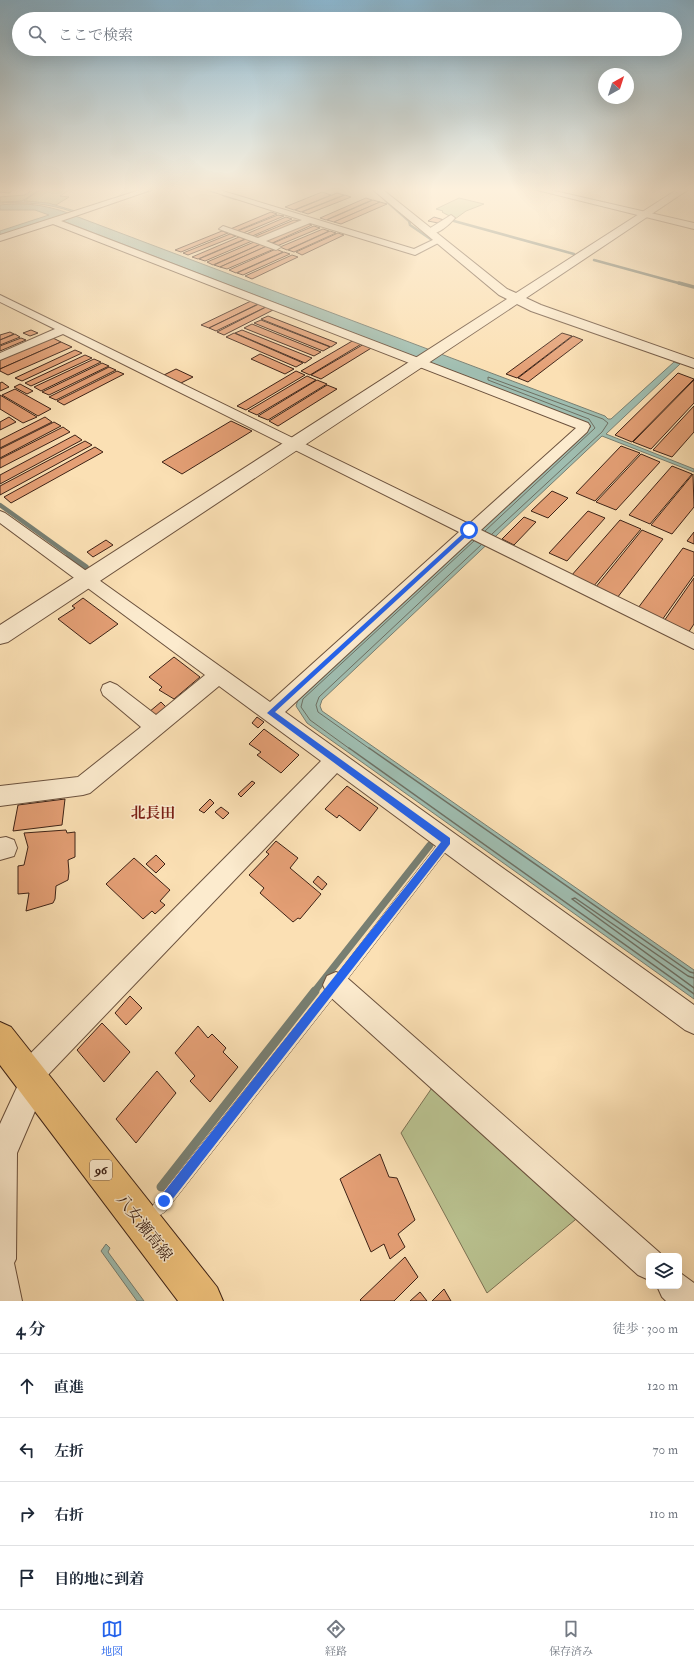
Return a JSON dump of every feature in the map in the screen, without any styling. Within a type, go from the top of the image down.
[{"type":"main road","name":"八女瀬高線","points":[[0,1038],[203,1301]]},
{"type":"street","points":[[132,250],[426,358],[583,426],[582,429],[469,530],[270,713]]},
{"type":"street","points":[[407,250],[415,252],[420,250]]},
{"type":"street","points":[[452,250],[503,292],[516,299],[694,364]]},
{"type":"street","points":[[0,636],[592,250]]},
{"type":"street","points":[[0,298],[694,642]]},
{"type":"street","points":[[0,357],[63,330]]},
{"type":"street","points":[[0,516],[694,1021]]},
{"type":"street","points":[[0,796],[83,786],[219,675]]},
{"type":"street","points":[[110,690],[156,727]]},
{"type":"street","points":[[0,1259],[2,1152],[31,1080],[336,760]]},
{"type":"street","points":[[336,985],[646,1261]]},
{"type":"street","points":[[0,1268],[6,1301]]},
{"type":"street","points":[[676,1289],[690,1301]]},
{"type":"lane","points":[[160,1206],[336,985],[447,841]]},
{"type":"green space","points":[[438,1079],[587,1210],[487,1293],[401,1133]]},
{"type":"water","points":[[137,250],[165,250],[605,416],[608,419],[611,419],[674,362],[680,364],[606,434],[694,469],[694,472],[602,436],[322,700],[320,706],[322,711],[694,970],[694,999],[307,723],[296,706],[299,697],[590,428],[587,423]]},
{"type":"water","points":[[106,1244],[110,1248],[108,1252],[144,1301],[137,1301],[101,1251]]},
{"type":"building","points":[[176,250],[187,250],[181,252]]},
{"type":"building","points":[[191,250],[201,250],[188,255],[183,253]]},
{"type":"building","points":[[209,250],[220,250],[198,259],[192,257]]},
{"type":"building","points":[[221,250],[232,250],[205,261],[199,259]]},
{"type":"building","points":[[236,250],[248,250],[213,265],[207,262]]},
{"type":"building","points":[[248,250],[259,250],[220,267],[214,265]]},
{"type":"building","points":[[259,250],[272,250],[227,269],[220,267]]},
{"type":"building","points":[[274,250],[283,252],[236,273],[229,270]]},
{"type":"building","points":[[289,250],[299,250],[294,252]]},
{"type":"building","points":[[301,250],[313,250],[302,255],[296,252]]},
{"type":"building","points":[[284,252],[290,254],[243,275],[237,273]]},
{"type":"building","points":[[292,255],[298,257],[252,279],[245,276]]},
{"type":"building","points":[[253,300],[260,303],[209,328],[201,325]]},
{"type":"building","points":[[261,303],[268,306],[216,331],[209,328]]},
{"type":"building","points":[[268,306],[275,309],[224,335],[217,332]]},
{"type":"building","points":[[268,316],[337,343],[331,347],[261,319]]},
{"type":"building","points":[[261,320],[330,347],[323,351],[254,323]]},
{"type":"building","points":[[252,324],[321,352],[314,356],[244,328]]},
{"type":"building","points":[[31,330],[38,333],[30,336],[23,333]]},
{"type":"building","points":[[242,330],[312,358],[305,363],[235,333]]},
{"type":"building","points":[[10,332],[14,334],[0,340],[0,335]]},
{"type":"building","points":[[234,333],[303,363],[296,367],[226,337]]},
{"type":"building","points":[[562,333],[572,336],[517,378],[506,374]]},
{"type":"building","points":[[15,334],[20,337],[0,345],[0,340]]},
{"type":"building","points":[[573,336],[583,340],[528,382],[518,378]]},
{"type":"building","points":[[51,337],[61,342],[0,369],[0,359]]},
{"type":"building","points":[[21,338],[26,340],[0,351],[0,346]]},
{"type":"building","points":[[354,340],[363,343],[310,375],[301,371]]},
{"type":"building","points":[[61,342],[72,347],[8,375],[0,371],[0,369]]},
{"type":"building","points":[[364,344],[373,347],[321,379],[311,375]]},
{"type":"building","points":[[75,350],[82,353],[22,381],[15,378]]},
{"type":"building","points":[[260,354],[294,369],[285,374],[251,359]]},
{"type":"building","points":[[85,355],[92,358],[31,386],[25,383]]},
{"type":"building","points":[[94,359],[101,362],[41,391],[34,387]]},
{"type":"building","points":[[102,363],[109,366],[49,395],[42,392]]},
{"type":"building","points":[[109,367],[116,370],[56,400],[49,397]]},
{"type":"building","points":[[176,369],[193,377],[181,383],[164,375]]},
{"type":"building","points":[[117,371],[124,374],[64,405],[57,401]]},
{"type":"building","points":[[296,371],[305,375],[246,410],[237,406]]},
{"type":"building","points":[[678,373],[694,379],[632,442],[615,435]]},
{"type":"building","points":[[307,376],[316,380],[257,415],[248,411]]},
{"type":"building","points":[[317,380],[327,384],[268,420],[258,416]]},
{"type":"building","points":[[694,380],[694,403],[651,449],[633,442]]},
{"type":"building","points":[[2,382],[9,387],[0,391],[0,383]]},
{"type":"building","points":[[20,384],[33,391],[27,394],[14,387]]},
{"type":"building","points":[[327,385],[337,389],[278,426],[269,421]]},
{"type":"building","points":[[15,389],[51,409],[38,416],[2,395]]},
{"type":"building","points":[[0,395],[37,417],[23,423],[0,409]]},
{"type":"building","points":[[694,406],[694,432],[672,457],[653,450]]},
{"type":"building","points":[[9,417],[16,422],[0,430],[0,422]]},
{"type":"building","points":[[45,417],[52,422],[0,448],[0,440]]},
{"type":"building","points":[[231,421],[252,431],[182,474],[162,462]]},
{"type":"building","points":[[54,422],[61,426],[0,458],[0,449]]},
{"type":"building","points":[[63,427],[70,432],[0,468],[0,459]]},
{"type":"building","points":[[75,435],[82,440],[0,484],[0,475]]},
{"type":"building","points":[[85,441],[92,445],[0,495],[0,486]]},
{"type":"building","points":[[621,446],[640,453],[595,501],[576,493]]},
{"type":"building","points":[[95,447],[103,452],[11,503],[4,497]]},
{"type":"building","points":[[641,454],[660,462],[616,510],[596,502]]},
{"type":"building","points":[[672,466],[692,474],[650,524],[629,515]]},
{"type":"building","points":[[693,474],[694,507],[672,534],[651,525]]},
{"type":"building","points":[[552,491],[568,498],[548,518],[531,511]]},
{"type":"building","points":[[588,511],[605,518],[567,561],[549,553]]},
{"type":"building","points":[[524,517],[536,522],[514,545],[502,539]]},
{"type":"building","points":[[620,520],[641,529],[593,587],[571,576]]},
{"type":"building","points":[[642,530],[663,539],[617,598],[595,588]]},
{"type":"building","points":[[694,532],[694,544],[687,541]]},
{"type":"building","points":[[106,540],[113,545],[93,557],[87,552]]},
{"type":"building","points":[[683,548],[694,552],[694,575],[662,620],[638,608]]},
{"type":"building","points":[[694,578],[694,624],[688,633],[664,621]]},
{"type":"building","points":[[83,598],[118,624],[90,644],[58,619],[75,608],[72,606]]},
{"type":"building","points":[[174,657],[200,677],[174,699],[159,690],[162,687],[149,677]]},
{"type":"building","points":[[161,702],[166,707],[155,717],[149,712]]},
{"type":"building","points":[[257,717],[264,722],[258,728],[252,723]]},
{"type":"building","points":[[264,729],[299,755],[281,773],[257,755],[261,752],[249,744]]},
{"type":"building","points":[[252,781],[255,783],[241,797],[238,794]]},
{"type":"building","points":[[347,786],[378,808],[360,831],[339,815],[337,818],[325,809]]},
{"type":"building","points":[[65,799],[62,825],[13,831],[18,805]]},
{"type":"building","points":[[210,799],[214,803],[204,813],[199,810]]},
{"type":"building","points":[[221,807],[229,813],[223,819],[215,812]]},
{"type":"building","points":[[66,830],[67,833],[75,832],[75,857],[68,860],[68,880],[56,886],[55,899],[53,903],[26,911],[29,893],[18,894],[18,866],[24,865],[28,847],[24,833]]},
{"type":"building","points":[[276,841],[298,858],[290,868],[321,894],[300,919],[298,918],[293,922],[260,893],[264,888],[249,875],[269,854],[266,852]]},
{"type":"building","points":[[156,855],[165,864],[156,873],[146,864]]},
{"type":"building","points":[[134,858],[170,890],[160,901],[165,905],[155,914],[152,911],[143,919],[106,884]]},
{"type":"building","points":[[318,876],[327,884],[322,890],[313,882]]},
{"type":"building","points":[[130,996],[142,1008],[126,1025],[115,1013]]},
{"type":"building","points":[[102,1023],[130,1052],[104,1082],[77,1050]]},
{"type":"building","points":[[198,1026],[208,1038],[212,1034],[226,1048],[223,1052],[238,1067],[210,1102],[190,1081],[195,1076],[175,1053]]},
{"type":"building","points":[[157,1071],[176,1093],[136,1143],[116,1119]]},
{"type":"building","points":[[380,1154],[389,1177],[397,1178],[415,1220],[398,1234],[405,1247],[390,1259],[384,1244],[371,1252],[340,1179]]},
{"type":"building","points":[[405,1257],[418,1277],[394,1301],[360,1300]]},
{"type":"building","points":[[444,1289],[451,1301],[432,1301]]},
{"type":"building","points":[[420,1292],[427,1301],[410,1301]]},
{"type":"waterway","points":[[558,250],[574,254]]},
{"type":"waterway","points":[[594,260],[682,284]]},
{"type":"waterway","points":[[679,283],[694,287]]},
{"type":"waterway","points":[[0,505],[71,556]]},
{"type":"waterway","points":[[69,555],[86,567]]},
{"type":"waterway","points":[[314,992],[430,845]]},
{"type":"waterway","points":[[161,1187],[315,991]]},
{"type":"district","name":"北長田","points":[[153,813]]},
{"type":"route","points":[[164,1201],[336,985],[447,841],[270,713],[469,530]]}]
